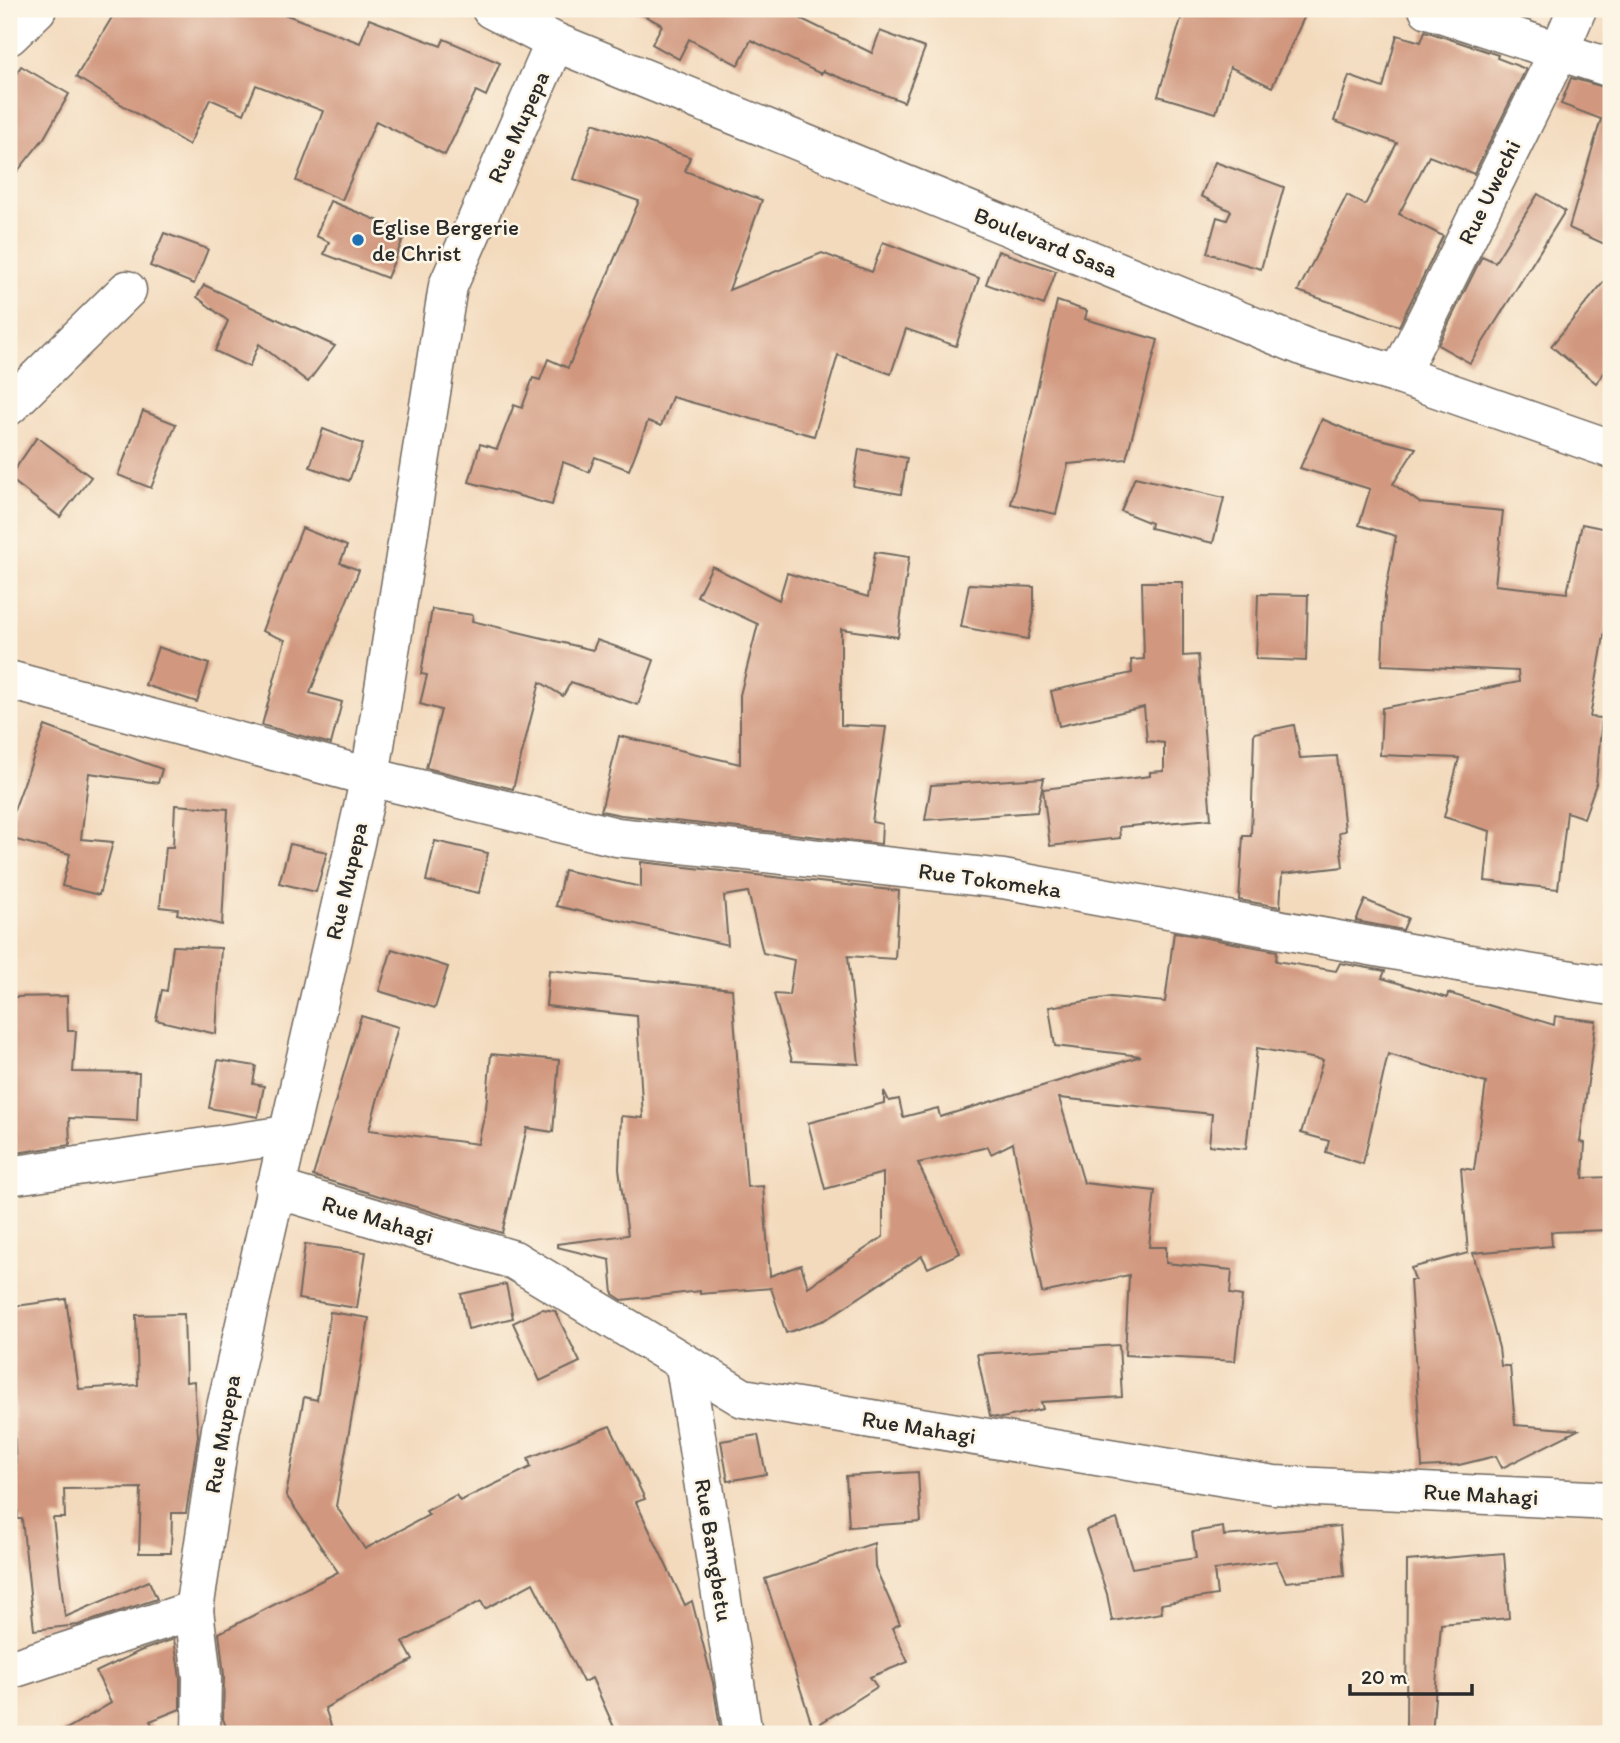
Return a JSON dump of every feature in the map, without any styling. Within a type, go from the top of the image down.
[{"type":"street","points":[[9,36],[37,9]]},
{"type":"street","name":"Boulevard Sasa","points":[[491,9],[555,42],[1307,348],[1399,375],[1611,449]]},
{"type":"street","points":[[1428,9],[1560,49],[1611,68]]},
{"type":"street","name":"Rue Uwechi","points":[[1399,375],[1560,49],[1577,9]]},
{"type":"street","name":"Rue Mupepa","points":[[201,1734],[202,1677],[194,1610],[221,1429],[370,776],[448,286],[555,42]]},
{"type":"street","points":[[9,406],[127,290]]},
{"type":"street","name":"Rue Tokomeka","points":[[9,680],[370,776],[617,837],[1003,879],[1611,986]]},
{"type":"street","points":[[9,1177],[286,1135]]},
{"type":"street","name":"Rue Mahagi","points":[[274,1188],[514,1260],[685,1366],[743,1398],[1274,1485],[1611,1500]]},
{"type":"street","name":"Rue Bamgbetu","points":[[685,1366],[743,1734]]},
{"type":"street","points":[[9,1670],[194,1610]]},
{"type":"building","points":[[117,9],[271,9],[360,43],[369,19],[441,46],[444,39],[500,63],[486,96],[476,91],[445,155],[376,121],[342,200],[296,181],[323,111],[256,85],[244,114],[210,99],[189,145],[76,77]]},
{"type":"building","points":[[632,9],[781,9],[872,53],[880,31],[925,48],[904,102],[823,71],[821,74],[751,40],[738,65],[689,39],[679,59],[652,44],[662,25]]},
{"type":"building","points":[[1184,9],[1308,9],[1272,87],[1230,67],[1216,113],[1158,96]]},
{"type":"building","points":[[1425,31],[1498,55],[1497,58],[1526,69],[1474,174],[1429,156],[1399,214],[1443,236],[1399,326],[1298,291],[1347,195],[1365,205],[1397,143],[1334,121],[1349,76],[1383,88],[1397,35],[1421,42]]},
{"type":"building","points":[[21,66],[69,94],[44,138],[9,182],[9,87]]},
{"type":"building","points":[[1571,78],[1611,89],[1611,247],[1569,228],[1601,119],[1561,104]]},
{"type":"building","points":[[593,123],[690,157],[685,171],[762,200],[729,290],[822,253],[872,272],[883,242],[979,278],[956,346],[906,329],[891,374],[838,355],[814,436],[672,397],[661,426],[648,421],[629,470],[595,457],[589,472],[563,462],[552,505],[469,482],[480,444],[497,449],[514,405],[522,408],[533,378],[540,380],[548,359],[568,368],[639,201],[574,179]]},
{"type":"building","points":[[1215,162],[1284,187],[1261,269],[1207,253],[1217,217],[1227,220],[1231,211],[1201,196]]},
{"type":"building","points":[[1538,194],[1565,211],[1470,363],[1438,345],[1482,256],[1495,262]]},
{"type":"building","name":"Eglise Bergerie de Christ","points":[[330,201],[406,232],[387,278],[324,254],[329,242],[316,236]]},
{"type":"building","points":[[164,233],[208,249],[194,284],[150,266]]},
{"type":"building","points":[[998,251],[1056,271],[1044,305],[986,284]]},
{"type":"building","points":[[1611,273],[1611,364],[1596,383],[1551,346]]},
{"type":"building","points":[[204,285],[335,346],[308,382],[259,344],[249,367],[215,351],[228,321],[197,297]]},
{"type":"building","points":[[1057,301],[1087,311],[1085,319],[1158,340],[1126,459],[1068,464],[1056,514],[1011,504]]},
{"type":"building","points":[[143,411],[176,424],[151,488],[118,475]]},
{"type":"building","points":[[1322,419],[1352,432],[1416,448],[1393,484],[1420,503],[1503,511],[1495,585],[1567,593],[1582,524],[1611,530],[1611,595],[1590,717],[1602,718],[1596,784],[1584,818],[1567,812],[1558,889],[1485,881],[1490,831],[1444,817],[1459,758],[1380,755],[1382,708],[1519,682],[1518,671],[1382,665],[1385,595],[1396,536],[1359,525],[1370,489],[1300,468]]},
{"type":"building","points":[[323,429],[363,444],[349,481],[310,467]]},
{"type":"building","points":[[37,437],[91,477],[60,517],[9,478]]},
{"type":"building","points":[[859,449],[907,458],[901,494],[853,486]]},
{"type":"building","points":[[1135,477],[1224,498],[1213,543],[1150,528],[1151,523],[1121,511]]},
{"type":"building","points":[[302,528],[347,546],[340,563],[359,570],[310,693],[342,702],[331,744],[262,725],[285,640],[262,631]]},
{"type":"building","points":[[875,552],[909,557],[898,637],[841,629],[841,725],[886,727],[872,822],[882,824],[881,844],[601,811],[619,736],[740,764],[740,695],[758,624],[697,596],[712,566],[779,600],[787,573],[868,597]]},
{"type":"building","points":[[1142,582],[1183,582],[1183,656],[1198,655],[1211,819],[1119,827],[1120,838],[1050,846],[1043,789],[1150,776],[1150,772],[1164,771],[1164,743],[1147,741],[1144,707],[1059,726],[1051,691],[1132,673],[1131,660],[1144,659]]},
{"type":"building","points":[[969,584],[1034,587],[1034,613],[1028,639],[961,627]]},
{"type":"building","points":[[1258,594],[1308,595],[1306,661],[1256,659]]},
{"type":"building","points":[[432,609],[473,615],[472,621],[593,650],[597,640],[654,660],[638,705],[571,682],[563,696],[540,682],[513,789],[426,768],[441,710],[420,704],[427,675],[421,674]]},
{"type":"building","points":[[158,647],[209,664],[197,702],[145,685]]},
{"type":"building","points":[[1294,725],[1300,758],[1337,756],[1345,831],[1339,832],[1343,867],[1282,874],[1280,907],[1239,900],[1243,836],[1251,836],[1254,733]]},
{"type":"building","points":[[45,726],[162,769],[158,783],[89,773],[81,839],[113,842],[99,895],[62,886],[70,854],[9,838],[9,824]]},
{"type":"building","points":[[1044,778],[1037,812],[925,820],[931,785]]},
{"type":"building","points":[[175,805],[228,809],[222,925],[177,914],[178,909],[160,907],[166,847],[173,847]]},
{"type":"building","points":[[435,841],[488,853],[479,893],[426,881]]},
{"type":"building","points":[[290,844],[327,852],[316,892],[279,883]]},
{"type":"building","points":[[641,862],[899,891],[895,959],[848,956],[859,1064],[792,1061],[774,994],[789,995],[794,960],[763,953],[748,892],[724,896],[728,945],[556,906],[564,870],[641,887]]},
{"type":"building","points":[[1365,900],[1408,918],[1403,930],[1356,921]]},
{"type":"building","points":[[1174,932],[1277,951],[1276,961],[1336,971],[1340,963],[1385,971],[1382,978],[1447,998],[1448,993],[1554,1025],[1555,1016],[1596,1021],[1580,1142],[1585,1143],[1583,1178],[1611,1177],[1611,1230],[1551,1232],[1552,1246],[1473,1253],[1499,1348],[1501,1366],[1510,1366],[1515,1425],[1578,1430],[1502,1468],[1496,1456],[1459,1465],[1422,1467],[1410,1280],[1415,1280],[1411,1268],[1468,1253],[1461,1168],[1474,1170],[1486,1083],[1388,1054],[1363,1164],[1326,1152],[1329,1141],[1301,1133],[1323,1060],[1257,1048],[1246,1149],[1209,1145],[1212,1114],[1059,1098],[1084,1183],[1155,1191],[1149,1247],[1166,1247],[1166,1263],[1232,1270],[1230,1294],[1242,1296],[1235,1361],[1125,1355],[1129,1275],[1042,1293],[1013,1143],[991,1154],[988,1147],[918,1163],[960,1253],[928,1268],[922,1256],[825,1320],[786,1333],[771,1288],[700,1294],[700,1291],[622,1300],[613,1294],[610,1260],[557,1247],[557,1244],[628,1235],[619,1169],[621,1116],[643,1118],[637,1016],[546,1006],[549,970],[732,989],[747,1187],[763,1186],[770,1276],[801,1265],[808,1287],[883,1237],[883,1173],[825,1189],[808,1123],[884,1103],[884,1091],[889,1101],[899,1099],[903,1117],[938,1108],[940,1117],[1141,1056],[1055,1046],[1049,1007],[1111,997],[1165,1002]]},
{"type":"building","points":[[173,946],[221,948],[216,1034],[156,1020],[162,990],[167,991]]},
{"type":"building","points":[[392,949],[448,967],[435,1008],[379,991]]},
{"type":"building","points":[[67,996],[68,1031],[76,1031],[73,1072],[139,1073],[137,1121],[69,1118],[70,1145],[9,1154],[9,997]]},
{"type":"building","points":[[361,1016],[398,1027],[369,1130],[478,1144],[486,1108],[491,1054],[559,1060],[553,1132],[527,1128],[502,1233],[313,1176]]},
{"type":"building","points":[[218,1060],[256,1066],[253,1084],[264,1086],[258,1117],[209,1108]]},
{"type":"building","points":[[305,1244],[366,1252],[357,1308],[298,1299]]},
{"type":"building","points":[[506,1284],[513,1318],[468,1329],[461,1294]]},
{"type":"building","points":[[66,1299],[79,1389],[138,1385],[136,1315],[184,1314],[186,1382],[194,1381],[198,1436],[186,1513],[172,1513],[171,1553],[139,1553],[141,1488],[64,1489],[65,1518],[53,1518],[65,1617],[149,1581],[157,1599],[78,1625],[34,1630],[22,1519],[18,1519],[9,1307]]},
{"type":"building","points":[[542,1309],[555,1311],[580,1362],[540,1381],[513,1323]]},
{"type":"building","points":[[330,1312],[369,1318],[336,1506],[365,1549],[429,1515],[426,1511],[456,1495],[460,1501],[531,1467],[528,1458],[610,1426],[645,1499],[636,1502],[685,1605],[692,1601],[713,1683],[721,1734],[617,1734],[592,1678],[583,1682],[533,1583],[485,1609],[481,1601],[403,1642],[413,1660],[325,1708],[334,1734],[229,1734],[223,1719],[224,1675],[219,1633],[338,1572],[286,1495],[304,1397],[317,1400]]},
{"type":"building","points":[[1119,1345],[1122,1397],[1041,1402],[1043,1409],[1002,1418],[990,1416],[977,1354]]},
{"type":"building","points":[[758,1435],[766,1474],[728,1481],[721,1441]]},
{"type":"building","points":[[918,1472],[921,1522],[849,1527],[846,1476]]},
{"type":"building","points":[[1117,1519],[1132,1568],[1196,1558],[1192,1532],[1223,1527],[1224,1536],[1340,1526],[1344,1576],[1286,1582],[1276,1561],[1214,1570],[1217,1595],[1161,1604],[1162,1613],[1112,1621],[1107,1594],[1086,1530]]},
{"type":"building","points":[[874,1543],[875,1567],[900,1624],[892,1628],[908,1662],[870,1677],[877,1687],[813,1728],[765,1579]]},
{"type":"building","points":[[1504,1553],[1509,1618],[1441,1624],[1432,1734],[1406,1734],[1407,1561]]},
{"type":"building","points":[[174,1639],[180,1678],[180,1709],[150,1721],[157,1734],[58,1734],[111,1703],[96,1672],[140,1651]]},
{"type":"place","name":"Eglise Bergerie de Christ","points":[[358,240]]}]
